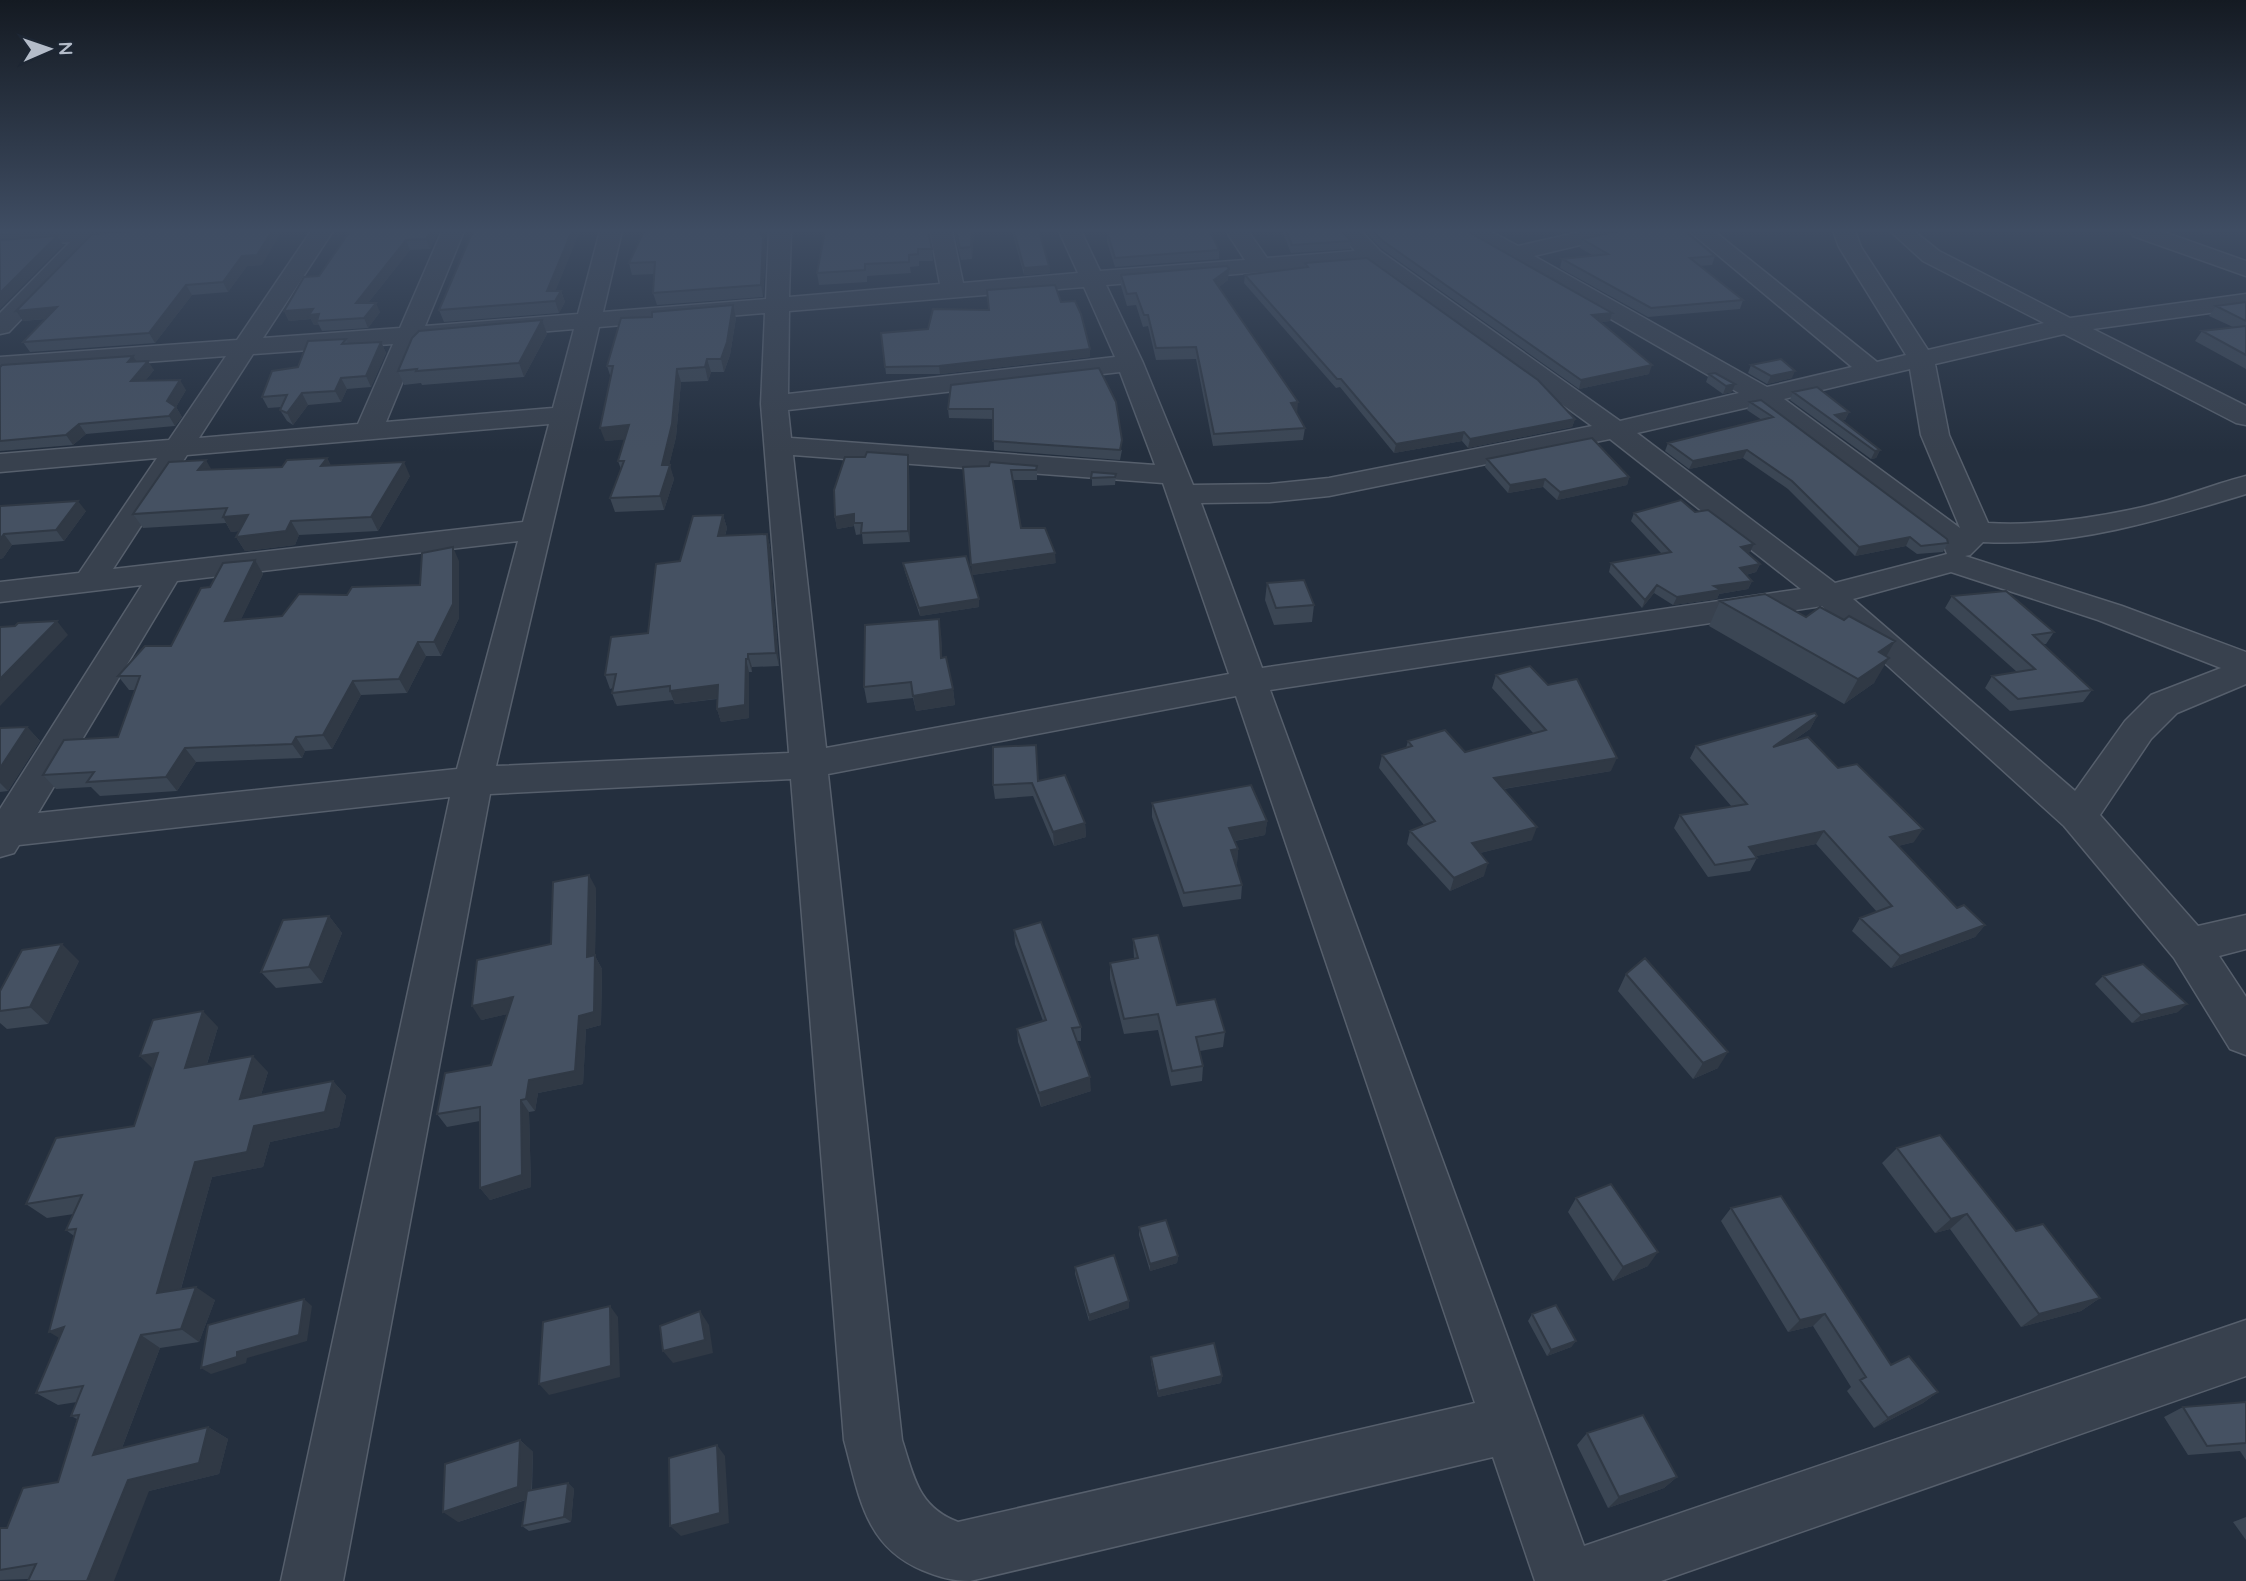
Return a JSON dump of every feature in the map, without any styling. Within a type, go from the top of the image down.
[{"type":"street","points":[[0,327],[22,305]]},
{"type":"street","points":[[90,580],[273,305]]},
{"type":"street","points":[[368,432],[421,305]]},
{"type":"street","points":[[312,1581],[473,781],[593,305]]},
{"type":"street","points":[[776,305],[774,404],[873,1440],[894,1510],[922,1539],[958,1553],[1511,1424]]},
{"type":"street","points":[[0,365],[779,305]]},
{"type":"street","points":[[1102,305],[1130,363],[1178,484],[1566,1581]]},
{"type":"street","points":[[1440,305],[1615,430],[1829,596],[2078,816],[2189,946],[2246,1035]]},
{"type":"street","points":[[1603,305],[1765,397],[1963,546],[2110,613],[2246,665]]},
{"type":"street","points":[[1791,305],[1818,330],[1874,372]]},
{"type":"street","points":[[1887,305],[1921,359],[1935,435],[1963,546]]},
{"type":"street","points":[[2029,305],[2246,418]]},
{"type":"street","points":[[778,445],[1270,493],[1329,487],[1615,430],[2069,325],[2218,305]]},
{"type":"street","points":[[774,404],[1130,363]]},
{"type":"street","points":[[0,463],[563,415]]},
{"type":"street","points":[[2,835],[473,781],[808,765],[1248,682],[1829,596],[1963,546],[2012,534],[2096,524],[2147,514],[2246,485]]},
{"type":"street","points":[[0,592],[535,530]]},
{"type":"street","points":[[2,835],[167,571]]},
{"type":"street","points":[[2078,816],[2138,730],[2165,704],[2246,671]]},
{"type":"street","points":[[2189,946],[2246,932]]},
{"type":"street","points":[[1572,1581],[2246,1348]]},
{"type":"building","points":[[22,305],[171,305],[149,333],[23,342],[57,307],[16,311]]},
{"type":"building","points":[[288,305],[375,305],[364,318],[317,321],[319,314],[309,315],[313,309],[284,311]]},
{"type":"building","points":[[441,305],[506,305],[439,310]]},
{"type":"building","points":[[733,305],[727,342],[721,359],[707,359],[705,367],[677,369],[672,424],[662,465],[670,465],[660,496],[610,498],[624,461],[618,461],[629,425],[600,428],[613,366],[607,366],[621,318],[652,317],[652,312]]},
{"type":"building","points":[[988,305],[1077,305],[1090,349],[939,366],[885,367],[881,333],[928,329],[933,309],[989,310]]},
{"type":"building","points":[[1140,305],[1231,305],[1298,402],[1291,403],[1305,428],[1214,434],[1196,347],[1156,348],[1148,315],[1144,315]]},
{"type":"building","points":[[1271,305],[1433,305],[1538,380],[1575,419],[1470,439],[1464,432],[1396,444],[1341,379],[1337,379]]},
{"type":"building","points":[[1474,305],[1597,305],[1612,313],[1592,315],[1652,365],[1581,380]]},
{"type":"building","points":[[1645,305],[1688,305],[1651,308]]},
{"type":"building","points":[[2246,305],[2246,321],[2216,306]]},
{"type":"building","points":[[542,320],[519,363],[398,371],[412,338],[419,331]]},
{"type":"building","points":[[2246,326],[2246,355],[2202,331]]},
{"type":"building","points":[[346,339],[342,344],[381,342],[366,376],[341,378],[335,391],[302,393],[287,413],[280,410],[287,395],[262,397],[272,371],[298,367],[308,341]]},
{"type":"building","points":[[133,356],[128,362],[148,361],[131,381],[180,380],[167,401],[176,407],[169,416],[79,424],[66,435],[0,441],[2,365]]},
{"type":"building","points":[[1781,359],[1795,371],[1771,376],[1751,365]]},
{"type":"building","points":[[1099,368],[1116,402],[1122,440],[1120,450],[993,441],[993,409],[948,409],[951,385]]},
{"type":"building","points":[[1715,373],[1735,384],[1726,386],[1709,374]]},
{"type":"building","points":[[1817,387],[1849,412],[1835,415],[1880,450],[1875,451],[1793,392]]},
{"type":"building","points":[[1761,400],[1947,539],[1948,543],[1921,546],[1910,537],[1859,547],[1792,481],[1747,450],[1693,461],[1668,443],[1773,417],[1750,402]]},
{"type":"building","points":[[1592,438],[1629,477],[1560,492],[1545,479],[1510,485],[1487,459]]},
{"type":"building","points":[[867,452],[908,455],[908,531],[861,533],[862,523],[854,523],[854,514],[835,517],[834,490],[845,457],[865,457]]},
{"type":"building","points":[[327,458],[321,466],[404,462],[371,517],[291,521],[286,531],[236,537],[248,515],[223,517],[227,508],[133,514],[169,462],[206,460],[198,470],[282,467],[287,460]]},
{"type":"building","points":[[990,462],[1037,466],[1036,470],[1011,470],[1021,528],[1045,528],[1055,553],[971,565],[963,467],[989,466]]},
{"type":"building","points":[[1092,472],[1116,474],[1115,477],[1091,478]]},
{"type":"building","points":[[1681,500],[1695,512],[1708,510],[1754,544],[1741,547],[1760,564],[1740,568],[1752,581],[1714,586],[1721,590],[1677,597],[1657,585],[1645,600],[1611,563],[1671,552],[1634,513]]},
{"type":"building","points":[[78,501],[56,530],[4,534],[0,539],[0,506]]},
{"type":"building","points":[[723,515],[718,536],[767,534],[776,653],[748,654],[745,705],[717,709],[718,685],[670,691],[670,686],[612,693],[616,674],[605,675],[611,637],[648,633],[656,564],[680,561],[693,516]]},
{"type":"building","points":[[453,547],[453,604],[434,642],[418,642],[399,679],[353,681],[323,735],[296,737],[292,744],[185,748],[166,777],[87,782],[94,772],[43,775],[64,740],[118,737],[140,676],[118,676],[145,646],[171,646],[201,588],[210,587],[223,563],[255,560],[225,621],[282,616],[299,594],[347,595],[352,587],[420,585],[422,553]]},
{"type":"building","points":[[966,556],[979,599],[919,608],[903,563]]},
{"type":"building","points":[[1304,580],[1314,605],[1276,608],[1267,583]]},
{"type":"building","points":[[2006,591],[2054,632],[2033,635],[2092,690],[2018,699],[1992,676],[2035,669],[1952,596]]},
{"type":"building","points":[[1765,594],[1806,617],[1820,607],[1844,620],[1849,616],[1895,641],[1879,652],[1889,658],[1858,679],[1720,601]]},
{"type":"building","points":[[939,619],[941,658],[946,657],[953,689],[913,696],[911,682],[864,687],[865,625]]},
{"type":"building","points":[[57,621],[0,679],[0,627]]},
{"type":"building","points":[[1530,666],[1548,685],[1577,679],[1617,758],[1494,778],[1537,827],[1472,843],[1488,863],[1454,878],[1410,831],[1435,821],[1382,755],[1412,746],[1408,741],[1445,730],[1465,752],[1546,730],[1496,675]]},
{"type":"building","points":[[1815,713],[1817,716],[1773,747],[1808,737],[1838,768],[1857,764],[1923,829],[1890,837],[1957,908],[1964,905],[1985,925],[1900,956],[1860,918],[1892,906],[1824,831],[1749,847],[1757,858],[1715,865],[1680,815],[1747,804],[1696,746]]},
{"type":"building","points":[[27,727],[0,768],[0,728]]},
{"type":"building","points":[[1036,745],[1038,781],[1065,775],[1085,823],[1053,832],[1032,783],[993,785],[993,747]]},
{"type":"building","points":[[1251,785],[1267,821],[1229,828],[1238,849],[1231,850],[1242,885],[1184,893],[1152,803]]},
{"type":"building","points":[[589,875],[587,957],[595,955],[594,1012],[579,1016],[575,1071],[529,1080],[526,1099],[521,1100],[522,1175],[480,1188],[480,1107],[437,1114],[445,1073],[491,1065],[513,997],[472,1006],[477,960],[551,944],[553,882]]},
{"type":"building","points":[[329,916],[309,967],[261,972],[283,920]]},
{"type":"building","points":[[1041,922],[1081,1027],[1072,1028],[1090,1077],[1039,1093],[1017,1029],[1046,1020],[1014,930]]},
{"type":"building","points":[[1158,935],[1177,1005],[1215,999],[1225,1032],[1196,1037],[1203,1066],[1172,1071],[1158,1014],[1124,1019],[1110,963],[1138,958],[1133,939]]},
{"type":"building","points":[[62,944],[30,1007],[0,1011],[0,991],[22,950]]},
{"type":"building","points":[[1645,958],[1728,1052],[1703,1063],[1626,974]]},
{"type":"building","points":[[2143,964],[2187,1004],[2141,1015],[2103,976]]},
{"type":"building","points":[[203,1011],[185,1068],[253,1056],[240,1099],[333,1081],[325,1112],[254,1126],[247,1152],[195,1162],[157,1293],[196,1287],[181,1329],[141,1335],[93,1455],[208,1427],[199,1463],[128,1480],[87,1581],[28,1581],[36,1564],[0,1570],[0,1528],[7,1528],[23,1488],[58,1482],[79,1415],[71,1416],[83,1386],[36,1393],[64,1327],[49,1332],[76,1229],[66,1230],[82,1195],[26,1204],[56,1138],[134,1126],[158,1053],[140,1056],[153,1020]]},
{"type":"building","points":[[1940,1135],[2016,1231],[2043,1224],[2100,1298],[2039,1314],[1967,1214],[1951,1219],[1897,1148]]},
{"type":"building","points":[[1611,1184],[1658,1252],[1623,1267],[1576,1198]]},
{"type":"building","points":[[1781,1196],[1891,1365],[1909,1356],[1938,1392],[1888,1418],[1860,1380],[1866,1377],[1825,1314],[1800,1320],[1731,1208]]},
{"type":"building","points":[[1166,1220],[1178,1256],[1150,1264],[1139,1227]]},
{"type":"building","points":[[1114,1255],[1129,1301],[1089,1315],[1075,1267]]},
{"type":"building","points":[[304,1299],[299,1335],[237,1352],[237,1357],[201,1368],[208,1325]]},
{"type":"building","points":[[1556,1305],[1576,1341],[1551,1350],[1532,1314]]},
{"type":"building","points":[[610,1306],[611,1366],[539,1384],[543,1322]]},
{"type":"building","points":[[700,1311],[705,1340],[663,1351],[660,1326]]},
{"type":"building","points":[[1214,1343],[1222,1376],[1158,1391],[1151,1357]]},
{"type":"building","points":[[2246,1402],[2246,1443],[2207,1446],[2183,1407]]},
{"type":"building","points":[[1643,1415],[1677,1477],[1619,1497],[1587,1433]]},
{"type":"building","points":[[520,1440],[518,1487],[443,1512],[445,1464]]},
{"type":"building","points":[[717,1445],[720,1513],[670,1526],[669,1458]]},
{"type":"building","points":[[568,1483],[564,1517],[522,1526],[527,1491]]}]
